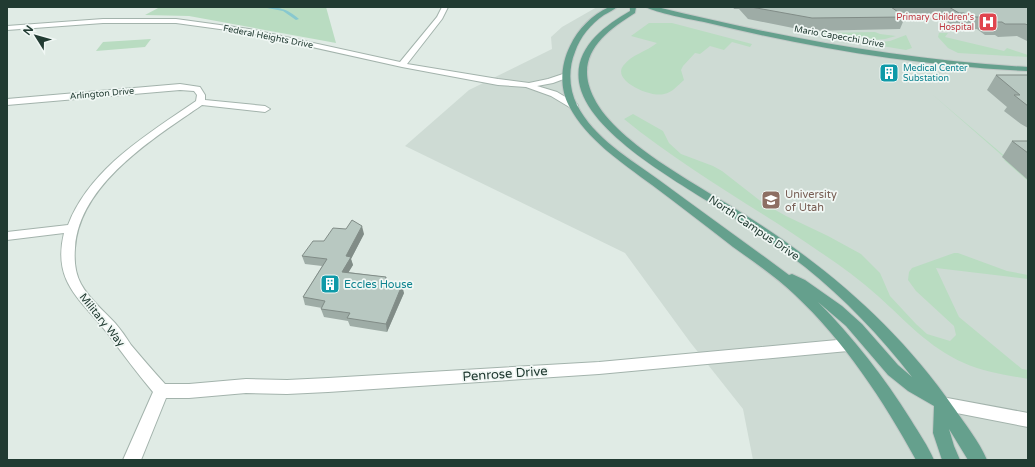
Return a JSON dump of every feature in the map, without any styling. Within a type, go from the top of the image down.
[{"type":"main road","name":"North Campus Drive","points":[[614,7],[590,23],[577,39],[569,58],[566,75],[569,96],[586,124],[622,158],[771,268],[806,298],[828,320],[890,402],[925,460]]},
{"type":"main road","name":"North Campus Drive","points":[[633,7],[633,12],[611,26],[595,40],[584,63],[583,80],[588,99],[601,118],[621,138],[638,151],[779,243],[825,277],[864,312],[890,340],[942,404],[978,460]]},
{"type":"main road","name":"Mario Capecchi Drive","points":[[649,7],[771,36],[853,51],[940,62],[1028,69]]},
{"type":"main road","points":[[771,268],[804,285],[836,308],[851,322],[894,370],[910,384],[942,404],[940,426],[943,439],[952,460]]},
{"type":"street","points":[[402,65],[440,18],[445,7]]},
{"type":"street","name":"Federal Heights Drive","points":[[7,28],[103,21],[176,21],[249,31],[402,65],[498,82],[527,85],[554,94],[574,106]]},
{"type":"street","name":"Federal Heights Drive","points":[[527,85],[550,82],[566,75]]},
{"type":"street","name":"Arlington Drive","points":[[7,102],[171,87],[197,89],[201,95],[200,102]]},
{"type":"street","points":[[200,102],[265,109]]},
{"type":"street","name":"Military Way","points":[[161,391],[126,350],[111,328],[84,300],[74,284],[68,266],[67,247],[71,228],[80,209],[108,173],[142,143],[200,102]]},
{"type":"street","points":[[7,236],[71,228]]},
{"type":"street","name":"Penrose Drive","points":[[161,391],[246,386],[287,387],[328,385],[583,369],[848,345]]},
{"type":"street","points":[[132,460],[161,391]]},
{"type":"street","points":[[942,404],[1028,420]]},
{"type":"shaded area","name":"University of Utah","points":[[597,7],[1028,7],[1028,460],[753,460],[743,409],[690,342],[625,253],[405,146],[469,90],[552,49],[551,37],[562,27]]},
{"type":"green space","points":[[160,7],[326,7],[336,43],[189,16],[145,15]]},
{"type":"green space","points":[[649,23],[672,23],[752,44],[750,47],[732,42],[724,50],[710,46],[700,54],[695,53],[681,70],[684,80],[667,93],[658,95],[642,91],[634,87],[628,83],[621,72],[623,66],[627,62],[657,43],[631,36]]},
{"type":"green space","points":[[796,28],[821,33],[875,32],[896,36],[885,39],[859,41],[794,31]]},
{"type":"green space","points":[[939,33],[948,33],[945,37],[1004,51],[1007,48],[1028,55],[1028,57],[958,53],[948,48],[938,37]]},
{"type":"green space","points":[[906,35],[912,48],[906,50],[870,44],[890,41]]},
{"type":"green space","points":[[151,39],[145,47],[96,51],[103,42]]},
{"type":"green space","points":[[933,95],[1028,176],[1028,181],[1004,160],[1006,159]]},
{"type":"green space","points":[[633,114],[663,131],[669,143],[681,154],[722,171],[763,203],[861,254],[880,273],[890,296],[927,334],[950,341],[956,335],[954,326],[916,291],[908,280],[909,272],[912,268],[954,253],[958,253],[1007,271],[1028,275],[1028,279],[936,268],[959,317],[1022,369],[1028,370],[1028,379],[979,369],[951,357],[939,349],[918,333],[871,290],[842,267],[671,155],[624,119]]},
{"type":"building","points":[[751,7],[891,7],[905,17],[812,18]]},
{"type":"building","points":[[949,7],[1028,7],[1028,25],[1005,24],[1002,22],[992,22],[983,17],[970,17]]},
{"type":"building","points":[[996,75],[1028,75],[1028,106],[1014,95],[1020,95]]},
{"type":"building","points":[[1012,141],[1028,141],[1028,153]]},
{"type":"building","name":"Eccles House","points":[[352,220],[362,226],[346,256],[351,257],[342,272],[386,277],[384,283],[402,285],[386,324],[347,318],[350,313],[321,309],[325,301],[303,297],[327,259],[302,256],[313,241],[324,241],[333,228],[346,229]]},
{"type":"waterway","points":[[264,7],[284,10],[297,19]]},
{"type":"place","name":"Primary Children's Hospital","points":[[988,22]]},
{"type":"place","name":"Medical Center Substation","points":[[889,73]]},
{"type":"place","name":"University of Utah","points":[[771,200]]},
{"type":"place","name":"Eccles House","points":[[330,284]]}]
